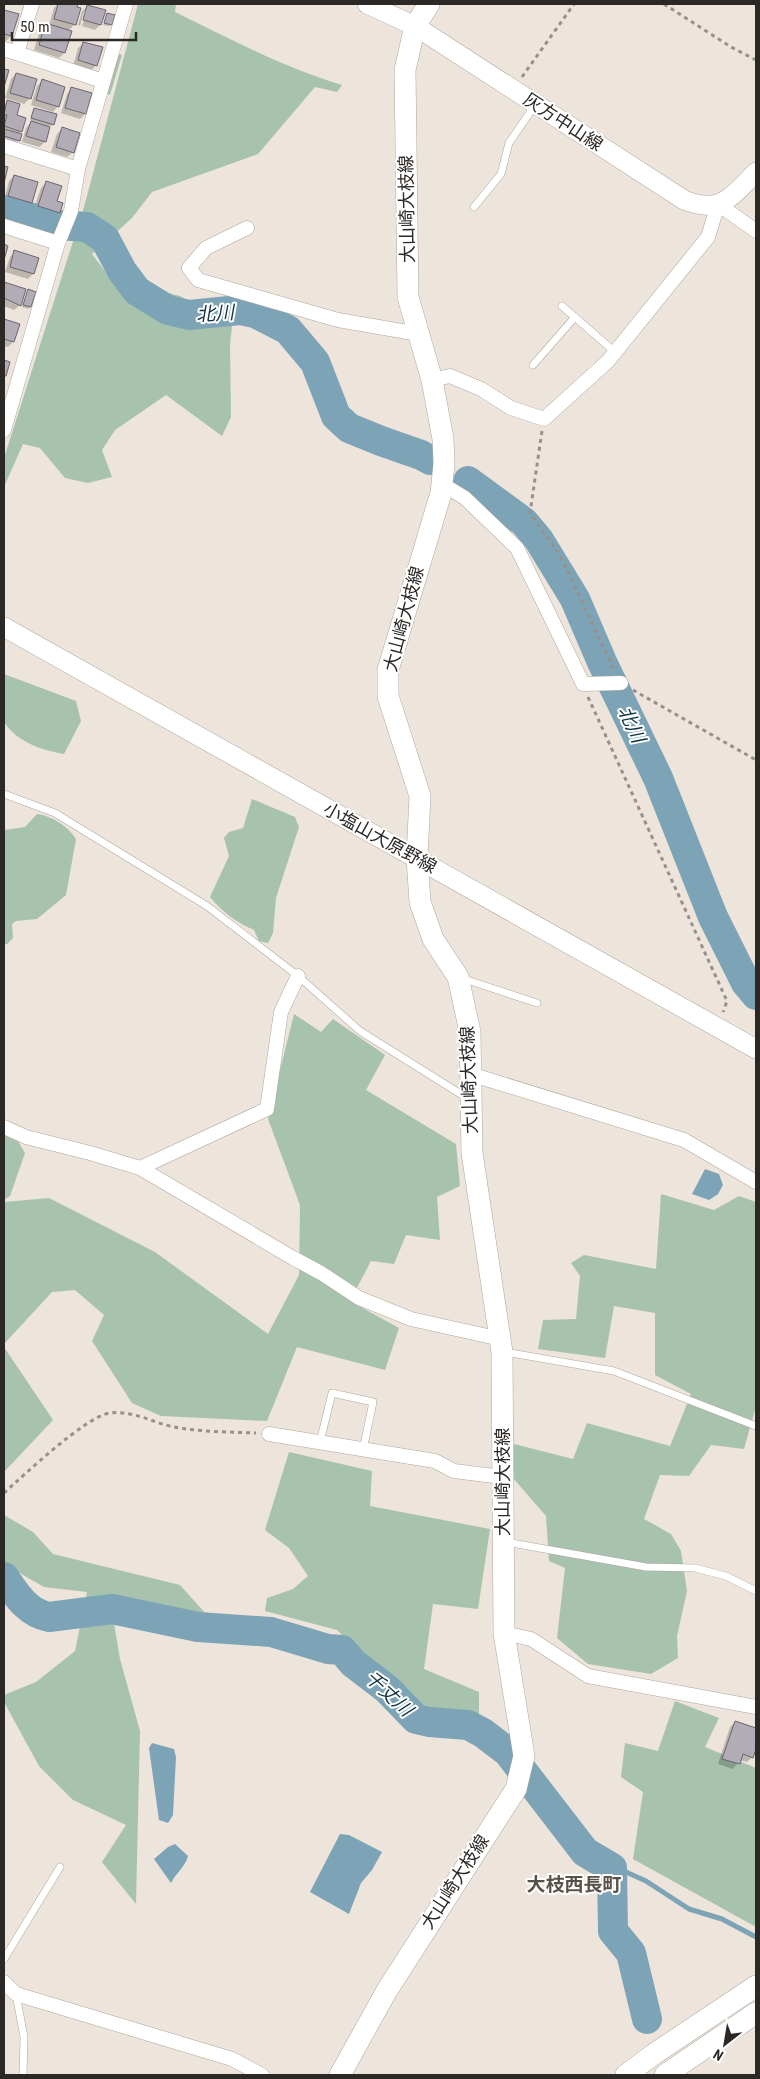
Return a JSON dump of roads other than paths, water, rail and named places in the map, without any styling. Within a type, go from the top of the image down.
[{"type":"main road","name":"灰方中山線","points":[[367,4],[415,26],[684,200],[705,206],[718,204]]},
{"type":"main road","name":"大山崎大枝線","points":[[340,2075],[391,1984],[516,1789],[524,1756],[504,1633],[502,1345],[472,1153],[470,1032],[458,977],[433,939],[420,902],[417,858],[420,796],[388,696],[388,670],[442,484],[444,464],[443,439],[432,380],[408,297],[405,70],[415,26],[429,4]]},
{"type":"main road","points":[[718,204],[732,196],[756,172]]},
{"type":"main road","name":"小塩山大原野線","points":[[4,627],[756,1048]]},
{"type":"main road","points":[[626,2075],[662,2048],[756,1986]]},
{"type":"main road","points":[[666,2075],[756,2013]]},
{"type":"street","points":[[32,4],[10,51],[103,81]]},
{"type":"street","points":[[4,430],[58,243],[71,211],[78,169],[126,4]]},
{"type":"street","points":[[4,146],[78,169]]},
{"type":"street","points":[[432,380],[450,376],[480,389],[510,408],[544,419],[608,362],[708,237],[718,204],[756,231]]},
{"type":"street","points":[[4,226],[58,243]]},
{"type":"street","points":[[247,228],[206,248],[189,268],[198,280],[338,320],[419,334]]},
{"type":"street","points":[[442,484],[465,498],[517,548],[583,684],[621,683]]},
{"type":"street","points":[[140,1168],[267,1109],[281,1012],[298,976]]},
{"type":"street","points":[[470,1074],[684,1140],[756,1182]]},
{"type":"street","points":[[4,1127],[26,1137],[140,1168],[322,1273],[359,1298],[412,1320],[502,1345]]},
{"type":"street","points":[[269,1434],[363,1451],[435,1461],[454,1471],[502,1477]]},
{"type":"street","points":[[504,1633],[531,1639],[588,1676],[756,1707]]},
{"type":"street","points":[[4,1982],[16,1994],[232,2059],[262,2075]]},
{"type":"lane","points":[[474,207],[501,174],[509,144],[536,104]]},
{"type":"lane","points":[[562,306],[615,352]]},
{"type":"lane","points":[[534,365],[575,317]]},
{"type":"lane","points":[[4,794],[55,813],[207,906],[298,976],[360,1031],[472,1101]]},
{"type":"lane","points":[[458,977],[537,1003]]},
{"type":"lane","points":[[502,1345],[614,1371],[756,1426]]},
{"type":"lane","points":[[320,1442],[332,1393],[373,1402],[363,1451]]},
{"type":"lane","points":[[503,1542],[646,1567],[695,1568],[726,1576],[756,1591]]},
{"type":"lane","points":[[4,1960],[60,1867]]},
{"type":"lane","points":[[16,1994],[24,2037],[23,2075]]},
{"type":"water","points":[[705,1169],[719,1174],[723,1185],[718,1194],[709,1200],[692,1194]]},
{"type":"water","points":[[152,1743],[174,1749],[176,1757],[173,1815],[168,1823],[159,1820],[149,1748]]},
{"type":"water","points":[[340,1834],[349,1835],[382,1852],[372,1870],[361,1883],[349,1914],[310,1892]]},
{"type":"water","points":[[175,1844],[188,1856],[171,1883],[154,1859],[168,1847]]},
{"type":"waterway","name":"北川","points":[[4,210],[57,225],[87,227],[105,239],[122,271],[137,291],[168,310],[189,315],[240,310],[255,313],[288,330],[315,362],[336,416],[349,428],[430,460]]},
{"type":"waterway","name":"北川","points":[[468,481],[524,522],[539,540],[575,599],[602,662],[658,778],[713,917],[746,983],[756,995]]},
{"type":"waterway","name":"千丈川","points":[[4,1577],[28,1607],[41,1615],[49,1617],[112,1609],[198,1627],[271,1632],[328,1649],[342,1650],[353,1663],[387,1689],[416,1719],[468,1725],[483,1733],[508,1752],[585,1852],[612,1868],[613,1931],[631,1953],[647,2019]]},
{"type":"waterway","points":[[612,1868],[646,1881],[689,1909],[722,1919],[756,1937]]},
{"type":"district","name":"大枝西長町","points":[[574,1884]]}]
